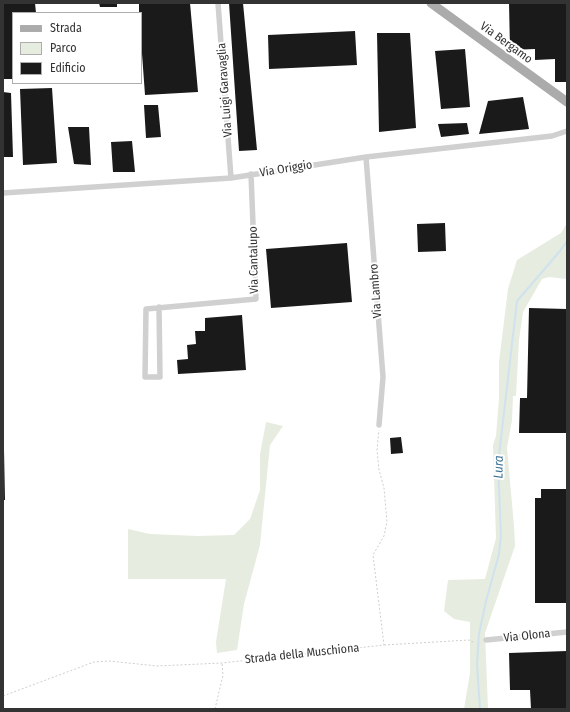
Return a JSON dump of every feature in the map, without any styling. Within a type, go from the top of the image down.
[{"type":"main road","name":"Via Bergamo","points":[[430,3],[567,102]]},
{"type":"street","name":"Via Luigi Garavaglia","points":[[218,3],[231,178]]},
{"type":"street","name":"Via Origgio","points":[[3,193],[231,178],[366,157],[552,136],[567,131]]},
{"type":"street","name":"Via Lambro","points":[[366,157],[383,377],[380,426]]},
{"type":"street","name":"Via Cantalupo","points":[[159,308],[160,377],[145,377],[146,309],[256,299],[251,174]]},
{"type":"street","name":"Via Olona","points":[[486,640],[567,632]]},
{"type":"path","points":[[380,426],[378,450],[379,470],[384,488],[387,522],[384,536],[373,555],[384,645]]},
{"type":"path","name":"Strada della Muschiona","points":[[3,696],[94,662],[109,661],[157,666],[222,663],[384,645],[469,640],[473,642]]},
{"type":"path","points":[[215,709],[223,675],[222,663]]},
{"type":"green space","points":[[567,223],[567,279],[549,277],[542,279],[523,312],[519,340],[516,396],[513,396],[512,420],[507,448],[515,546],[485,633],[488,709],[464,709],[470,673],[470,622],[454,619],[444,611],[448,580],[485,579],[496,538],[493,445],[496,436],[499,399],[499,362],[508,289],[517,260],[561,233]]},
{"type":"green space","points":[[266,422],[283,426],[270,445],[260,545],[244,604],[237,650],[217,653],[216,642],[226,579],[128,579],[128,529],[150,534],[198,536],[234,535],[250,519],[260,490],[260,454]]},
{"type":"building","points":[[3,3],[35,3],[36,12],[12,12],[12,79],[3,79]]},
{"type":"building","points":[[99,3],[117,3],[117,7],[100,7]]},
{"type":"building","points":[[139,3],[190,3],[198,92],[145,95],[142,54],[142,12],[139,12]]},
{"type":"building","points":[[229,3],[243,3],[257,150],[239,151]]},
{"type":"building","points":[[509,3],[567,3],[567,82],[555,82],[555,59],[535,60],[535,49],[510,50]]},
{"type":"building","points":[[355,31],[357,65],[269,69],[268,35]]},
{"type":"building","points":[[377,33],[410,33],[416,128],[379,132]]},
{"type":"building","points":[[465,49],[470,107],[441,109],[435,51]]},
{"type":"building","points":[[52,88],[57,163],[23,165],[20,89]]},
{"type":"building","points":[[3,92],[11,93],[13,157],[3,157]]},
{"type":"building","points":[[523,97],[529,129],[479,134],[488,101]]},
{"type":"building","points":[[144,105],[158,105],[161,137],[146,138]]},
{"type":"building","points":[[467,123],[469,134],[441,137],[438,124]]},
{"type":"building","points":[[68,127],[89,127],[91,165],[74,164]]},
{"type":"building","points":[[132,141],[135,172],[113,172],[111,142]]},
{"type":"building","points":[[445,223],[446,251],[418,252],[417,224]]},
{"type":"building","points":[[347,243],[352,302],[271,308],[266,249]]},
{"type":"building","points":[[529,308],[567,309],[567,433],[519,433],[520,398],[527,398]]},
{"type":"building","points":[[242,315],[246,370],[178,374],[177,360],[188,359],[187,345],[196,344],[195,331],[205,331],[205,318]]},
{"type":"building","points":[[401,437],[403,453],[391,454],[390,438]]},
{"type":"building","points":[[4,450],[5,500],[3,500]]},
{"type":"building","points":[[541,489],[567,489],[567,603],[535,603],[535,498],[541,498]]},
{"type":"building","points":[[567,651],[567,709],[531,709],[530,690],[510,690],[509,653]]},
{"type":"waterway","name":"Lura","points":[[480,709],[477,664],[479,634],[486,601],[499,554],[501,535],[498,464],[517,301],[567,241]]}]
